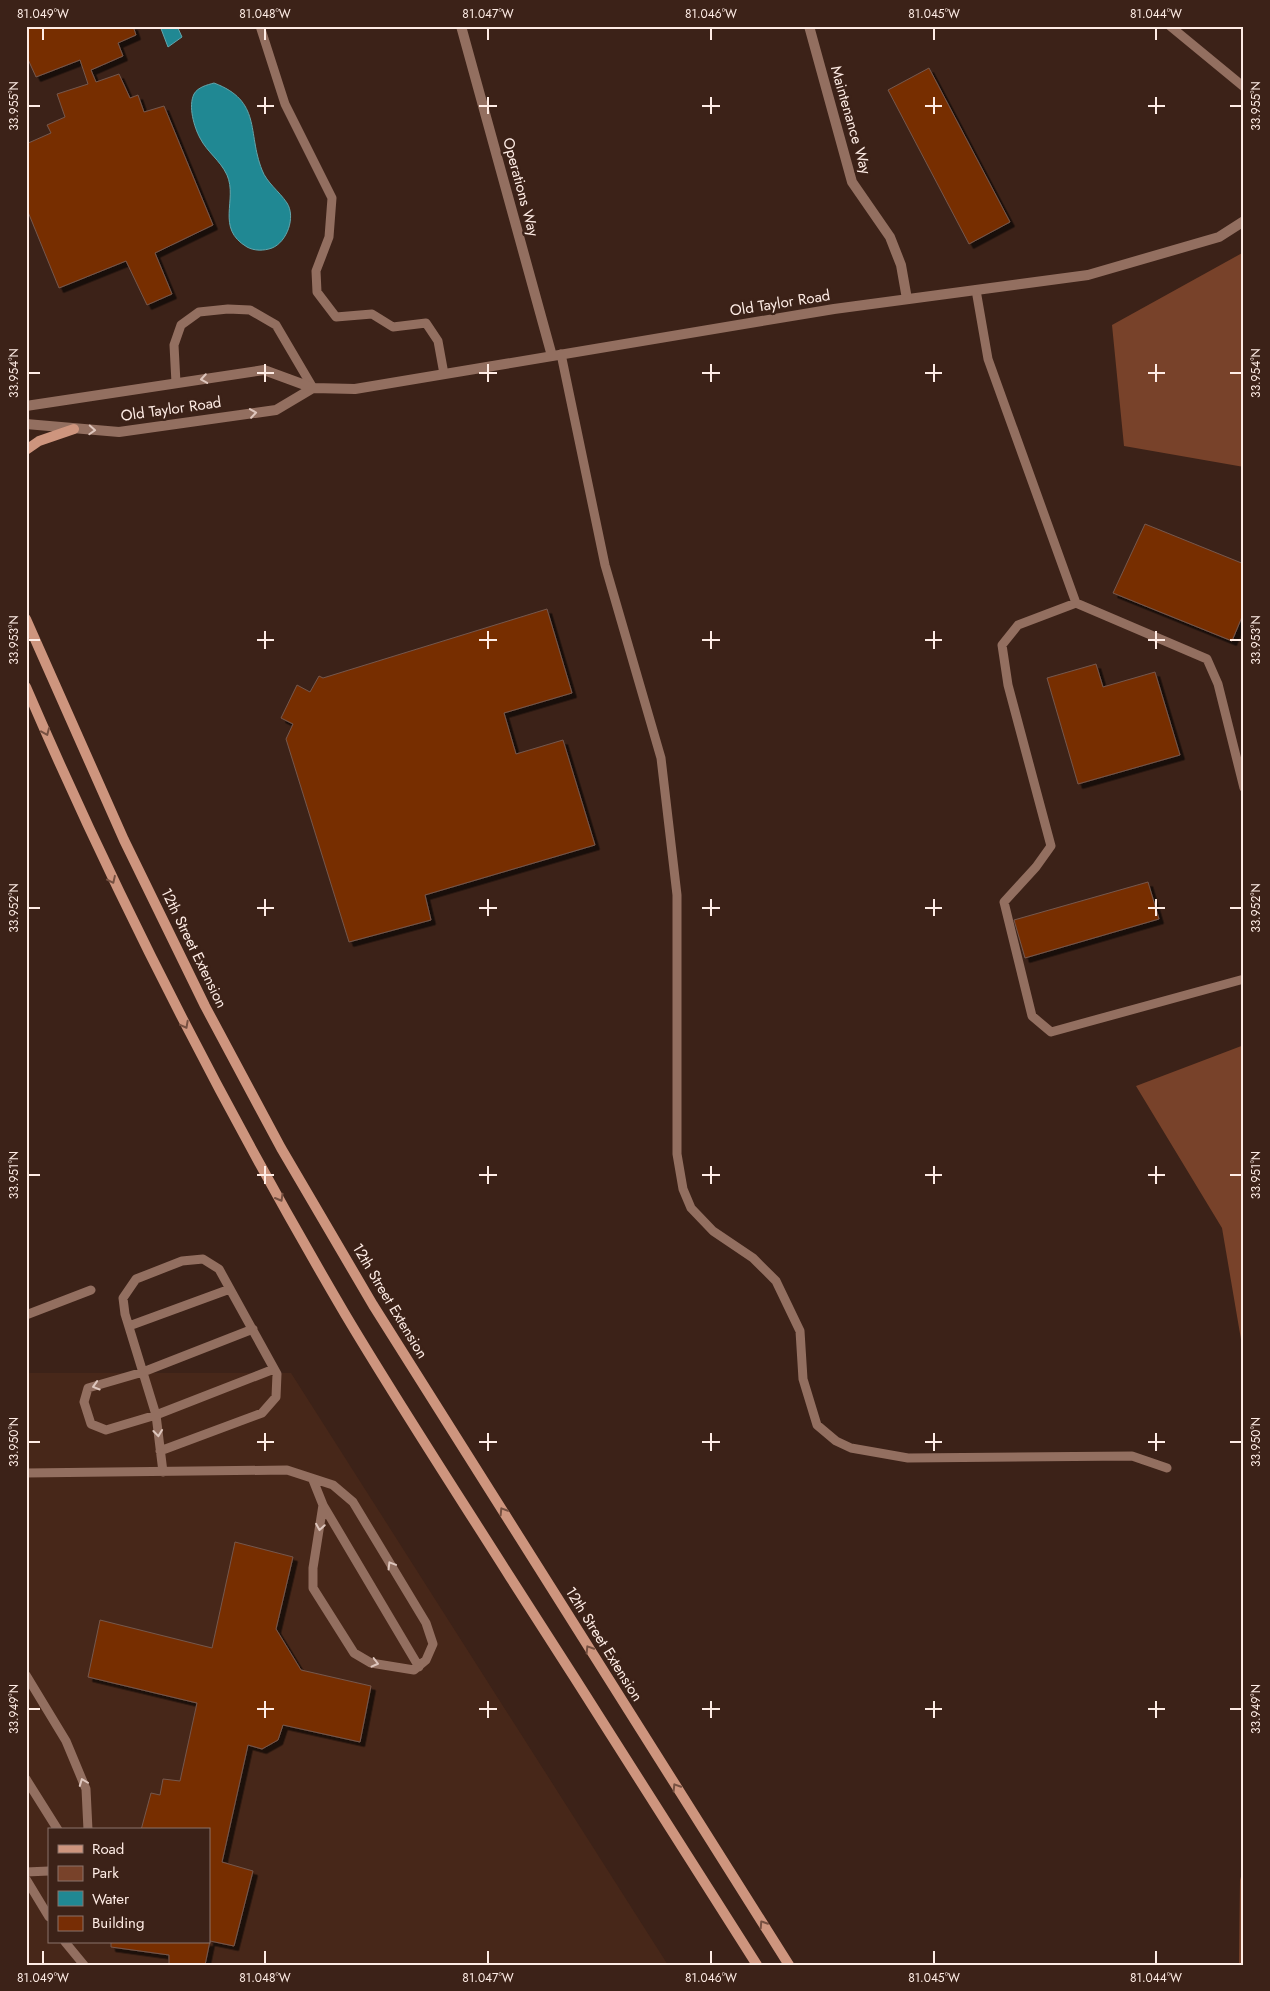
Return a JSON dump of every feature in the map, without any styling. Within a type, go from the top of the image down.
[{"type":"main road","points":[[26,450],[39,441],[74,429]]},
{"type":"main road","name":"12th Street Extension","points":[[26,619],[124,840],[205,1006],[281,1148],[373,1305],[789,1965]]},
{"type":"main road","points":[[26,687],[109,872],[178,1013],[256,1156],[346,1314],[417,1430],[757,1965]]},
{"type":"street","name":"Operations Way","points":[[461,26],[557,355]]},
{"type":"street","name":"Maintenance Way","points":[[809,26],[852,182],[890,237],[901,265],[908,299]]},
{"type":"street","name":"Old Taylor Road","points":[[26,406],[264,370],[313,388],[355,389],[834,309],[1088,275],[1219,237],[1244,221]]},
{"type":"street","name":"Old Taylor Road","points":[[26,424],[119,432],[276,410],[313,388]]},
{"type":"lane","points":[[260,26],[285,104],[332,198],[329,237],[316,271],[317,292],[336,317],[372,314],[393,327],[426,323],[438,341],[444,374]]},
{"type":"lane","points":[[1170,26],[1244,87]]},
{"type":"lane","points":[[976,290],[988,359],[1076,602]]},
{"type":"lane","points":[[176,383],[174,345],[181,324],[199,312],[228,309],[250,310],[276,324],[313,388]]},
{"type":"lane","points":[[557,355],[605,565],[661,758],[677,895],[677,1154],[683,1189],[691,1208],[713,1231],[753,1258],[776,1281],[800,1332],[804,1379],[817,1425],[836,1441],[851,1448],[908,1458],[1132,1456],[1166,1468]]},
{"type":"lane","points":[[1244,788],[1218,684],[1207,660],[1076,602],[1018,625],[1002,645],[1008,685],[1051,846],[1036,867],[1004,902],[1032,1016],[1051,1032],[1244,978]]},
{"type":"lane","points":[[160,1451],[262,1413],[276,1397],[277,1374],[218,1269],[203,1259],[182,1261],[136,1278],[123,1298],[128,1326],[156,1415],[160,1451],[163,1472]]},
{"type":"lane","points":[[26,1315],[91,1290]]},
{"type":"lane","points":[[128,1326],[230,1290]]},
{"type":"lane","points":[[253,1329],[143,1372],[88,1388],[84,1402],[91,1424],[106,1430],[156,1415],[274,1369]]},
{"type":"lane","points":[[26,1473],[287,1470],[333,1485],[353,1502],[426,1622],[433,1644],[426,1660],[420,1667],[414,1670],[371,1663],[354,1653],[313,1588],[313,1568],[323,1505]]},
{"type":"lane","points":[[313,1480],[323,1505],[420,1667]]},
{"type":"lane","points":[[26,1676],[66,1741],[86,1789],[88,1828]]},
{"type":"lane","points":[[26,1779],[57,1828]]},
{"type":"lane","points":[[26,1872],[48,1871]]},
{"type":"lane","points":[[26,1879],[48,1915]]},
{"type":"lane","points":[[67,1944],[84,1965]]},
{"type":"shaded area","points":[[26,1373],[291,1373],[668,1965],[26,1965]]},
{"type":"green space","points":[[1244,252],[1244,467],[1124,446],[1112,325]]},
{"type":"green space","points":[[1244,1045],[1244,1357],[1222,1228],[1136,1086]]},
{"type":"green space","points":[[1244,1866],[1244,1965],[1239,1965],[1240,1880]]},
{"type":"water","points":[[160,26],[177,26],[182,37],[168,47]]},
{"type":"water","points":[[214,83],[229,90],[240,99],[246,108],[262,170],[290,209],[290,222],[286,235],[277,245],[266,250],[247,247],[237,239],[232,231],[229,213],[230,184],[227,175],[203,143],[192,116],[192,99],[194,94],[200,88]]},
{"type":"building","points":[[26,26],[133,26],[136,35],[118,43],[123,56],[91,70],[96,82],[119,74],[130,98],[138,95],[144,112],[164,106],[213,225],[155,253],[172,294],[147,305],[126,261],[59,288],[26,207],[26,144],[51,133],[47,125],[65,117],[57,94],[88,84],[80,60],[36,77],[26,55]]},
{"type":"building","points":[[929,68],[1010,222],[969,244],[888,90]]},
{"type":"building","points":[[1145,524],[1244,564],[1244,612],[1232,641],[1113,593]]},
{"type":"building","points":[[547,609],[572,693],[504,713],[516,754],[563,740],[595,845],[425,895],[431,920],[349,942],[286,739],[293,724],[281,718],[297,685],[310,692],[319,676],[323,678]]},
{"type":"building","points":[[1096,664],[1103,687],[1155,672],[1180,755],[1078,784],[1047,678]]},
{"type":"building","points":[[1148,882],[1159,919],[1025,958],[1014,920]]},
{"type":"building","points":[[235,1542],[293,1557],[276,1629],[301,1670],[371,1686],[360,1742],[283,1725],[278,1740],[262,1749],[248,1745],[222,1862],[253,1871],[234,1946],[210,1941],[210,1828],[142,1828],[151,1793],[160,1795],[163,1779],[180,1781],[197,1703],[88,1677],[100,1620],[212,1648]]},
{"type":"building","points":[[111,1944],[209,1944],[205,1965],[169,1965],[169,1955],[111,1947]]}]
